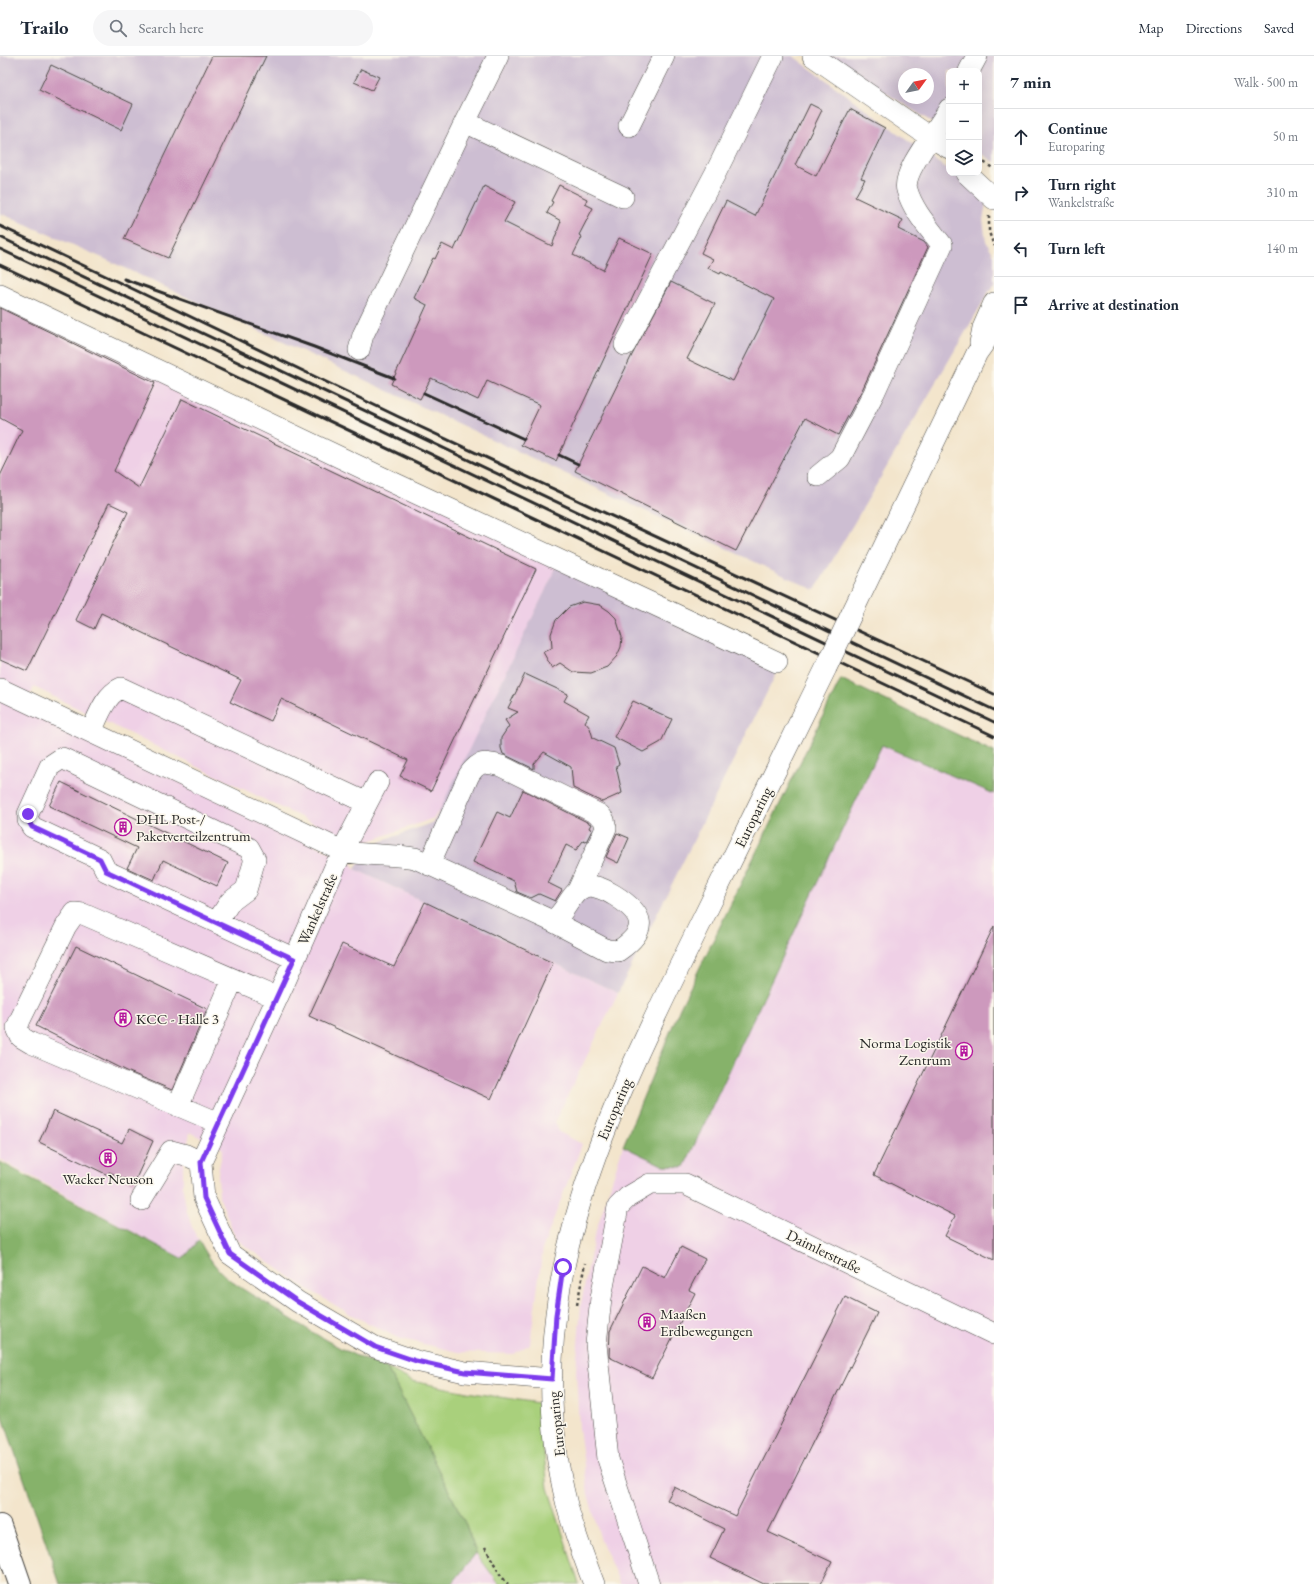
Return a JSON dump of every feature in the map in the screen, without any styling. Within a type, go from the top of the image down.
[{"type":"highway","points":[[0,1526],[20,1584]]},
{"type":"street","points":[[359,350],[363,334],[498,56]]},
{"type":"street","points":[[629,126],[664,56]]},
{"type":"street","points":[[625,345],[715,174],[773,56]]},
{"type":"street","points":[[813,56],[930,137],[946,146]]},
{"type":"street","points":[[971,68],[977,56]]},
{"type":"street","points":[[818,476],[840,458],[874,393],[942,245],[921,218],[906,189],[909,176],[919,154],[946,115]]},
{"type":"street","points":[[465,122],[623,197]]},
{"type":"street","points":[[930,137],[946,155]]},
{"type":"street","points":[[982,170],[994,178]]},
{"type":"street","points":[[968,176],[992,205]]},
{"type":"street","points":[[0,295],[365,469],[777,662]]},
{"type":"street","points":[[977,353],[983,328],[994,303]]},
{"type":"street","points":[[977,353],[994,329]]},
{"type":"street","name":"Europaring","points":[[594,1584],[576,1538],[566,1502],[558,1453],[552,1379],[556,1315],[563,1267],[584,1187],[604,1131],[663,1000],[826,668],[977,353]]},
{"type":"street","points":[[91,732],[100,712],[114,691],[121,688],[367,803]]},
{"type":"street","points":[[0,690],[342,851],[360,855],[394,854],[415,858],[552,921],[607,950],[618,951],[630,943],[637,934],[639,920],[636,912],[627,903],[596,886],[578,890]]},
{"type":"street","points":[[217,922],[230,902],[246,890],[255,859],[249,848],[62,758],[50,766],[28,814],[28,820],[32,827],[100,859],[106,871],[294,959]]},
{"type":"street","points":[[429,865],[469,775],[475,766],[488,762],[501,766],[600,815],[604,820],[606,828],[578,890],[558,918],[552,921]]},
{"type":"street","name":"Wankelstraße","points":[[378,782],[342,851],[277,998],[201,1162],[204,1198],[230,1254],[298,1302],[375,1347],[416,1361],[465,1372],[552,1379]]},
{"type":"street","points":[[219,1123],[31,1043],[21,1037],[18,1028],[20,1020],[66,926],[75,913],[89,917],[277,998]]},
{"type":"street","points":[[178,1106],[233,979]]},
{"type":"street","points":[[141,1200],[171,1151],[186,1155],[201,1162]]},
{"type":"street","name":"Daimlerstraße","points":[[649,1584],[608,1458],[596,1344],[600,1298],[618,1207],[628,1197],[650,1184],[685,1184],[994,1334]]},
{"type":"path","points":[[982,161],[994,170]]},
{"type":"path","points":[[992,205],[989,216],[989,232],[994,246]]},
{"type":"path","points":[[485,1547],[501,1576],[508,1584]]},
{"type":"shaded area","points":[[0,56],[793,56],[946,168],[946,176],[957,176],[963,180],[986,203],[983,220],[986,241],[994,255],[994,283],[815,590],[105,259],[0,213]]},
{"type":"shaded area","points":[[828,56],[994,56],[994,162],[982,154],[982,68],[946,68],[946,131],[903,104],[934,104],[934,68],[898,68],[898,101]]},
{"type":"shaded area","points":[[0,301],[559,562],[445,801],[434,818],[358,845],[34,687],[24,709],[349,861],[355,869],[618,993],[555,1121],[559,1132],[582,1144],[543,1247],[530,1344],[513,1354],[458,1352],[398,1338],[350,1314],[303,1286],[236,1239],[219,1196],[218,1173],[223,1149],[190,1132],[183,1167],[183,1190],[187,1212],[193,1230],[199,1240],[183,1259],[0,1159]]},
{"type":"shaded area","points":[[559,562],[779,668],[618,993],[355,869],[372,845],[434,822]]},
{"type":"shaded area","points":[[882,745],[994,794],[994,1584],[620,1584],[601,1541],[588,1494],[579,1428],[576,1371],[581,1304],[594,1237],[623,1146],[664,1166],[684,1167]]},
{"type":"shaded area","points":[[476,1553],[499,1584],[452,1584]]},
{"type":"green space","points":[[841,679],[994,752],[994,794],[882,745],[684,1167],[664,1166],[623,1146],[680,1008]]},
{"type":"green space","points":[[0,1162],[183,1259],[199,1240],[216,1267],[237,1285],[340,1348],[387,1368],[466,1525],[476,1553],[452,1584],[60,1584],[0,1409]]},
{"type":"green space","points":[[387,1368],[412,1381],[467,1392],[538,1403],[548,1488],[579,1584],[499,1584],[476,1553],[466,1525]]},
{"type":"building","points":[[212,56],[266,56],[168,258],[124,239]]},
{"type":"building","points":[[51,65],[133,104],[121,130],[39,90]]},
{"type":"building","points":[[361,69],[379,77],[372,90],[354,82]]},
{"type":"building","points":[[810,104],[822,110],[795,165],[816,176],[850,109],[885,128],[861,178],[865,179],[855,197],[903,220],[898,229],[924,242],[928,247],[863,388],[838,435],[805,418],[736,551],[575,471],[632,355],[671,282],[715,304],[687,359],[733,381],[774,299],[721,272],[720,274],[708,268],[713,259],[701,253],[726,201],[755,216]]},
{"type":"building","points":[[559,185],[587,199],[585,204],[593,208],[579,235],[582,237],[573,255],[603,270],[619,238],[653,254],[556,461],[521,445],[540,405],[487,381],[478,400],[431,378],[420,399],[391,384],[427,305],[414,298],[433,258],[435,259],[442,244],[454,250],[484,186],[515,202],[504,222],[552,246],[561,221],[547,213]]},
{"type":"building","points":[[0,308],[155,383],[114,471],[139,488],[182,399],[536,569],[431,791],[400,776],[408,760],[281,699],[271,721],[230,702],[241,680],[101,613],[94,629],[76,620],[128,512],[109,503],[27,671],[0,659],[0,476],[22,430],[0,418]]},
{"type":"building","points":[[583,602],[600,605],[616,618],[622,637],[621,647],[617,656],[607,667],[591,673],[573,672],[560,663],[552,668],[543,652],[552,648],[551,634],[556,620],[569,607]]},
{"type":"building","points":[[525,674],[568,694],[564,701],[589,715],[585,722],[590,728],[593,738],[614,748],[619,764],[616,766],[622,793],[602,802],[573,788],[571,767],[544,752],[534,764],[534,769],[503,754],[501,748],[501,738],[509,726],[505,720],[518,712],[508,708]]},
{"type":"building","points":[[633,701],[672,719],[661,742],[643,752],[614,737]]},
{"type":"building","name":"DHL Post-/ Paketverteilzentrum","points":[[61,782],[228,863],[217,886],[163,860],[154,880],[127,868],[137,848],[49,806]]},
{"type":"building","points":[[523,790],[591,824],[589,828],[592,830],[586,842],[583,841],[576,850],[566,845],[548,883],[562,890],[555,901],[539,894],[531,898],[517,892],[514,881],[473,862],[497,812],[510,818]]},
{"type":"building","points":[[617,833],[629,838],[618,863],[606,857]]},
{"type":"building","points":[[425,902],[553,963],[491,1099],[309,1016],[342,944],[394,967]]},
{"type":"building","name":"Norma Logistik Zentrum","points":[[994,926],[994,1260],[945,1236],[955,1216],[874,1175]]},
{"type":"building","name":"KCC - Halle 3","points":[[76,946],[207,1009],[172,1090],[129,1072],[36,1026]]},
{"type":"building","name":"Wacker Neuson","points":[[53,1111],[122,1143],[129,1129],[153,1141],[134,1183],[109,1172],[108,1175],[39,1142]]},
{"type":"building","name":"Maaßen Erdbewegungen","points":[[681,1247],[705,1259],[689,1290],[695,1293],[652,1378],[609,1357],[610,1331],[642,1266],[665,1278]]},
{"type":"building","points":[[845,1297],[877,1313],[768,1532],[832,1562],[821,1584],[764,1584],[710,1558],[724,1529],[667,1500],[674,1487],[735,1516]]},
{"type":"railway","points":[[0,226],[399,417],[994,694]]},
{"type":"railway","points":[[0,237],[994,710]]},
{"type":"railway","points":[[0,249],[994,722]]},
{"type":"railway","points":[[0,265],[994,736]]},
{"type":"railway","points":[[124,279],[314,347],[394,378]]},
{"type":"railway","points":[[424,393],[524,439]]},
{"type":"railway","points":[[559,455],[578,464]]},
{"type":"place","name":"DHL Post-/ Paketverteilzentrum","points":[[123,827]]},
{"type":"place","name":"KCC - Halle 3","points":[[123,1018]]},
{"type":"place","name":"Norma Logistik Zentrum","points":[[964,1051]]},
{"type":"place","name":"Wacker Neuson","points":[[108,1158]]},
{"type":"place","name":"Maaßen Erdbewegungen","points":[[647,1322]]},
{"type":"route","points":[[28,814],[28,820],[32,827],[100,859],[102,867],[106,871],[294,959],[201,1162],[204,1198],[230,1254],[298,1302],[375,1347],[416,1361],[465,1372],[552,1379],[556,1315],[563,1267]]}]
